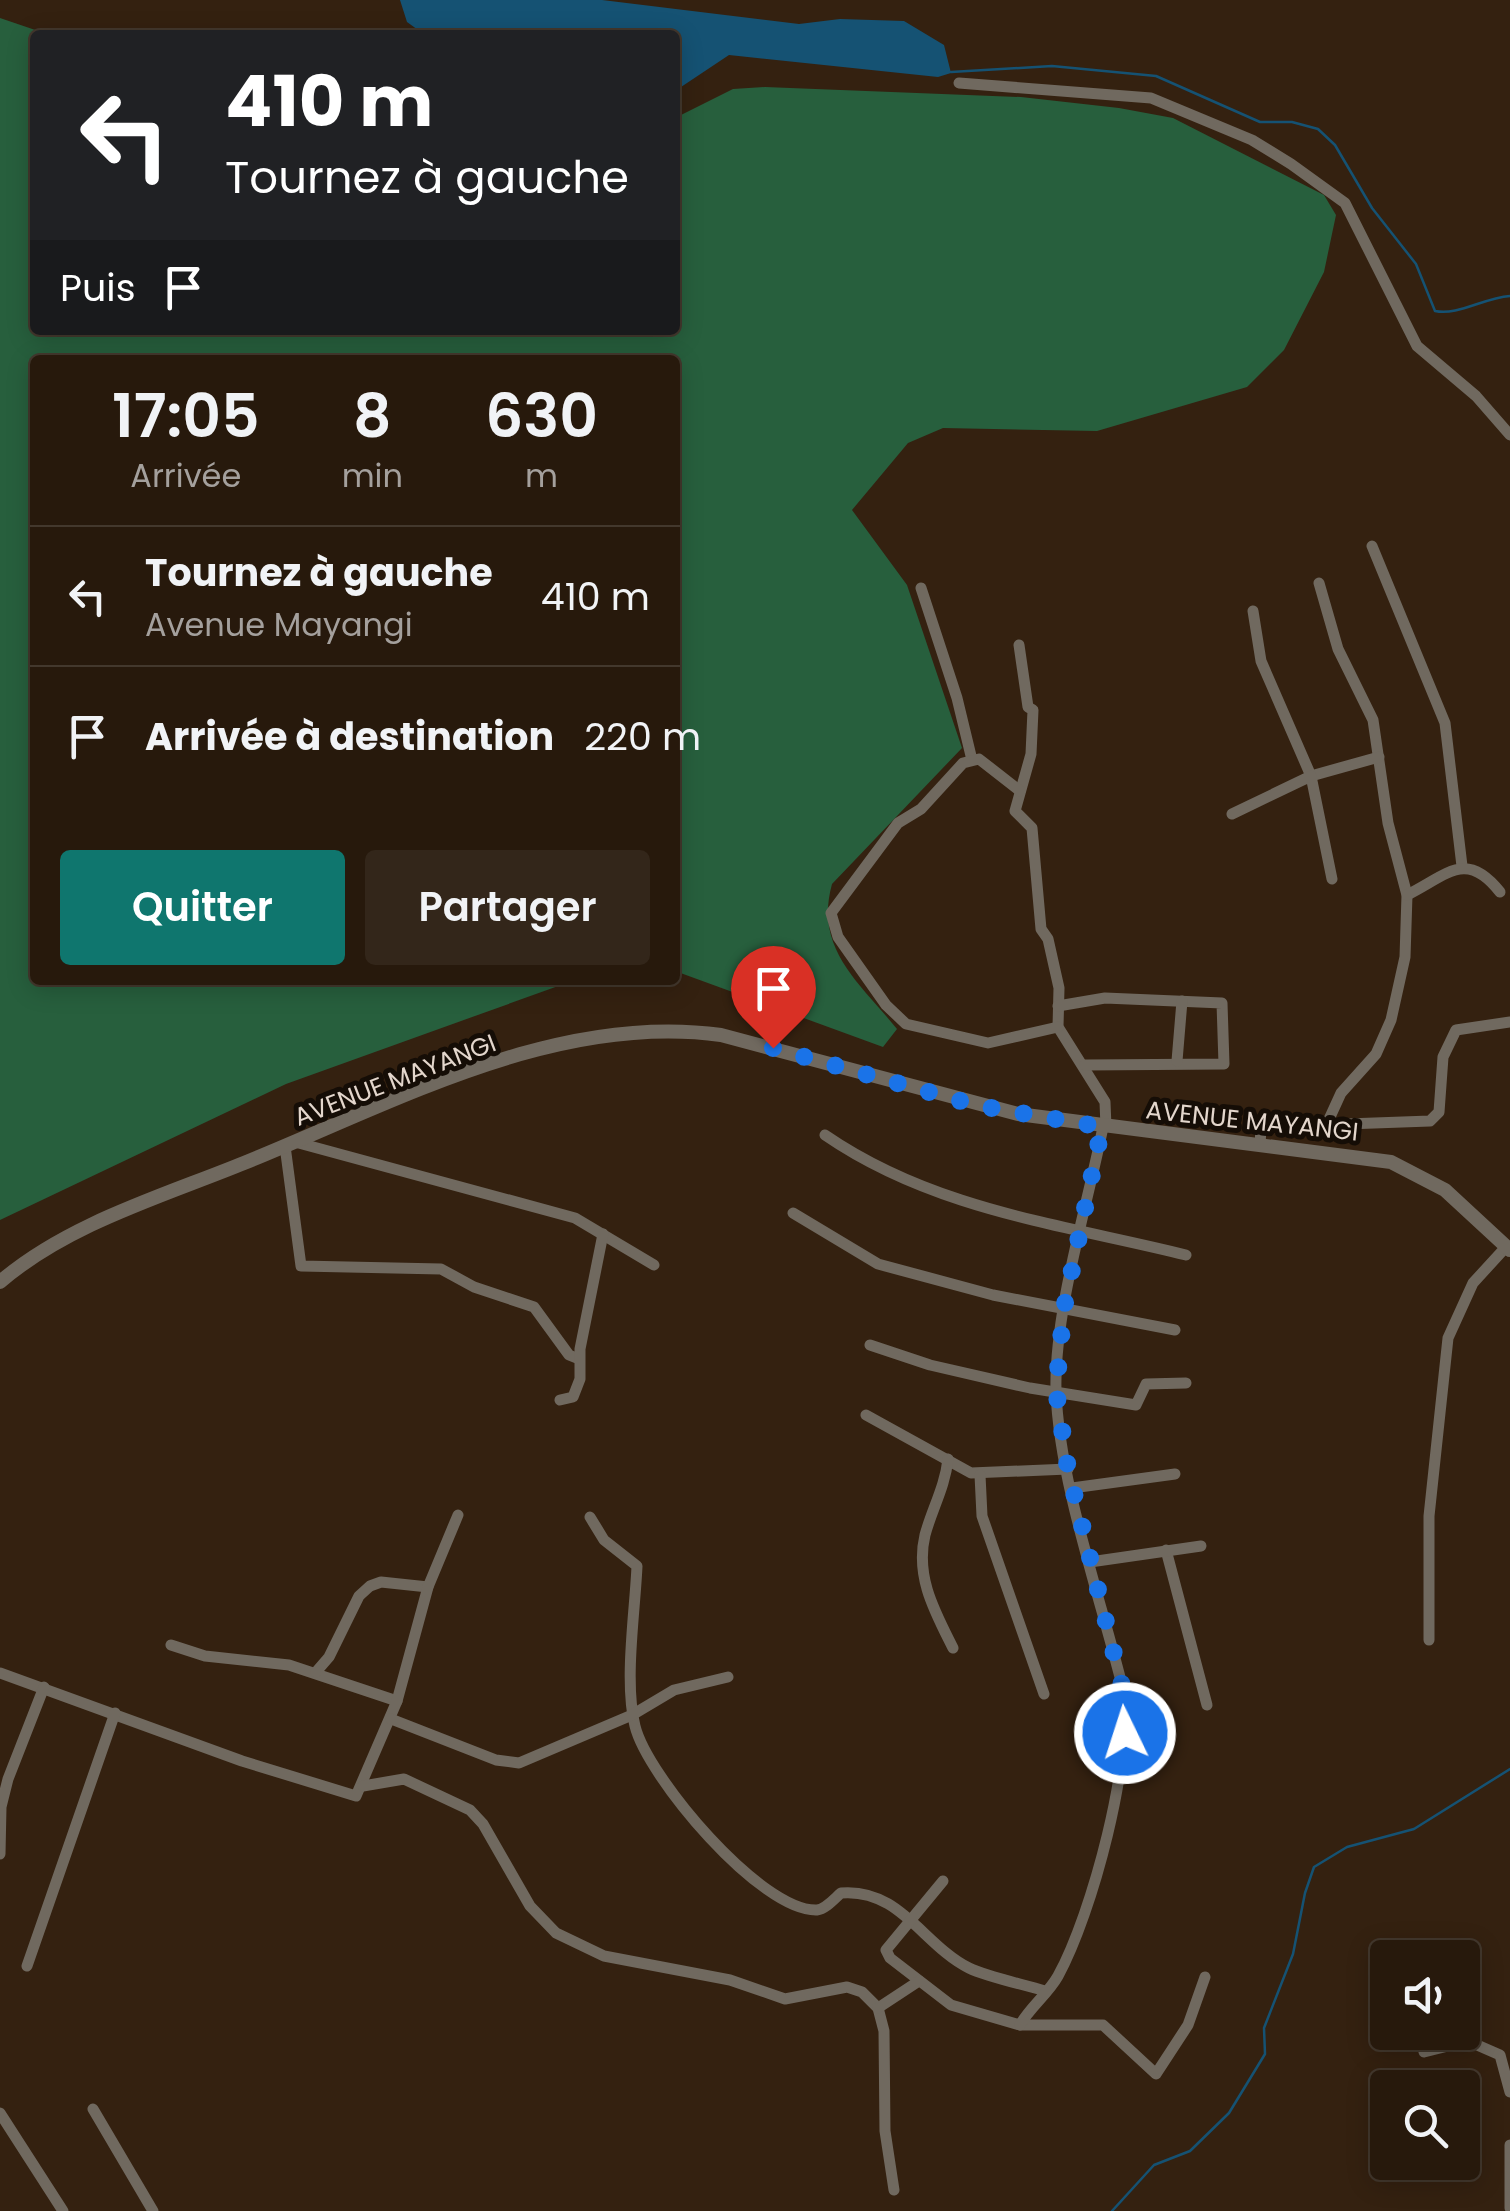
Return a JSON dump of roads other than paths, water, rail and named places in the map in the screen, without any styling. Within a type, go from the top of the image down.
[{"type":"street","points":[[959,83],[1151,98],[1252,140],[1291,164],[1345,204],[1417,346],[1476,396],[1510,435]]},
{"type":"street","points":[[1372,546],[1444,723],[1462,866]]},
{"type":"street","points":[[1319,583],[1338,649],[1373,720],[1388,823],[1407,895],[1405,957],[1386,1034],[1376,1054],[1341,1093],[1325,1128]]},
{"type":"street","points":[[921,588],[958,698],[972,760]]},
{"type":"street","points":[[1253,611],[1261,661],[1311,776],[1332,878]]},
{"type":"street","points":[[1019,646],[1028,706],[1033,710],[1030,754],[1014,810],[1032,828],[1041,929],[1051,949],[1058,1027],[1085,1064],[1107,1108],[1064,1308],[1056,1390],[1072,1488],[1127,1712],[1124,1754],[1087,1904],[1059,1974],[1020,2025]]},
{"type":"street","points":[[1232,814],[1311,776],[1378,758]]},
{"type":"street","points":[[1020,790],[979,760],[972,760],[943,780],[921,809],[898,823],[832,913],[838,937],[886,1005],[906,1024],[988,1043],[1058,1027]]},
{"type":"street","points":[[1407,895],[1462,866],[1482,870],[1500,892]]},
{"type":"street","points":[[1058,1006],[1105,998],[1222,1003],[1224,1064],[1085,1064]]},
{"type":"street","points":[[1177,1061],[1182,1001]]},
{"type":"street","points":[[1260,1146],[1260,1128],[1430,1121],[1439,1112],[1443,1057],[1456,1030],[1510,1022]]},
{"type":"street","name":"AVENUE MAYANGI","points":[[0,1282],[90,1226],[447,1078],[538,1050],[594,1039],[685,1032],[722,1035],[975,1105],[1104,1127],[1375,1158],[1410,1169],[1446,1190],[1508,1249]]},
{"type":"street","points":[[825,1135],[872,1167],[957,1200],[1003,1215],[1186,1255]]},
{"type":"street","points":[[579,1359],[568,1355],[560,1337],[539,1319],[535,1307],[474,1287],[441,1269],[301,1266],[290,1144],[575,1218],[654,1265]]},
{"type":"street","points":[[793,1213],[872,1262],[993,1295],[1176,1330]]},
{"type":"street","points":[[560,1400],[574,1396],[580,1379],[579,1359],[603,1234]]},
{"type":"street","points":[[1430,1640],[1429,1516],[1448,1338],[1473,1283],[1508,1249]]},
{"type":"street","points":[[870,1345],[930,1365],[1138,1405],[1146,1384],[1186,1383]]},
{"type":"street","points":[[866,1416],[980,1475],[1068,1469]]},
{"type":"street","points":[[948,1459],[945,1482],[924,1539],[924,1588],[953,1648]]},
{"type":"street","points":[[1072,1488],[1174,1474]]},
{"type":"street","points":[[980,1475],[982,1516],[1044,1694]]},
{"type":"street","points":[[0,1673],[352,1797],[363,1786],[398,1701],[428,1587],[458,1515]]},
{"type":"street","points":[[590,1517],[604,1540],[636,1566],[632,1715],[645,1758],[714,1841],[758,1884],[814,1910],[822,1910],[842,1892],[865,1893],[910,1917],[972,1970],[1044,1992]]},
{"type":"street","points":[[1090,1562],[1201,1546]]},
{"type":"street","points":[[1166,1550],[1207,1704]]},
{"type":"street","points":[[316,1672],[329,1656],[354,1605],[370,1586],[381,1582],[428,1587]]},
{"type":"street","points":[[170,1645],[206,1656],[316,1672],[398,1701]]},
{"type":"street","points":[[391,1718],[509,1764],[534,1760],[632,1715],[674,1690],[728,1677]]},
{"type":"street","points":[[0,1854],[1,1807],[8,1779],[44,1687]]},
{"type":"street","points":[[27,1966],[116,1713]]},
{"type":"street","points":[[363,1786],[404,1779],[470,1810],[483,1824],[530,1906],[556,1933],[604,1956],[730,1980],[784,2000],[855,1989],[878,2008],[886,2052],[886,2131],[894,2190]]},
{"type":"street","points":[[944,1880],[886,1950],[890,1958],[951,2005],[1020,2025],[1051,2022],[1105,2026],[1156,2074],[1188,2025],[1204,1977]]},
{"type":"street","points":[[878,2008],[919,1981]]},
{"type":"street","points":[[1424,2052],[1471,2042],[1500,2055],[1510,2092]]},
{"type":"street","points":[[93,2109],[151,2206],[133,2211]]},
{"type":"street","points":[[0,2113],[60,2210]]},
{"type":"street","points":[[0,2144],[15,2140]]},
{"type":"street","points":[[1510,2145],[1510,2208]]},
{"type":"water","points":[[400,0],[602,0],[799,24],[840,19],[904,21],[944,45],[951,73],[938,77],[729,55],[680,88],[680,30],[418,30],[407,22]]},
{"type":"waterway","points":[[951,72],[1052,66],[1156,76],[1260,122],[1292,122],[1318,129],[1335,145],[1372,208],[1416,264],[1435,311],[1453,311],[1510,296]]},
{"type":"waterway","points":[[1112,2211],[1154,2165],[1190,2151],[1229,2113],[1265,2054],[1264,2028],[1293,1954],[1314,1867],[1347,1847],[1414,1829],[1510,1769]]}]
